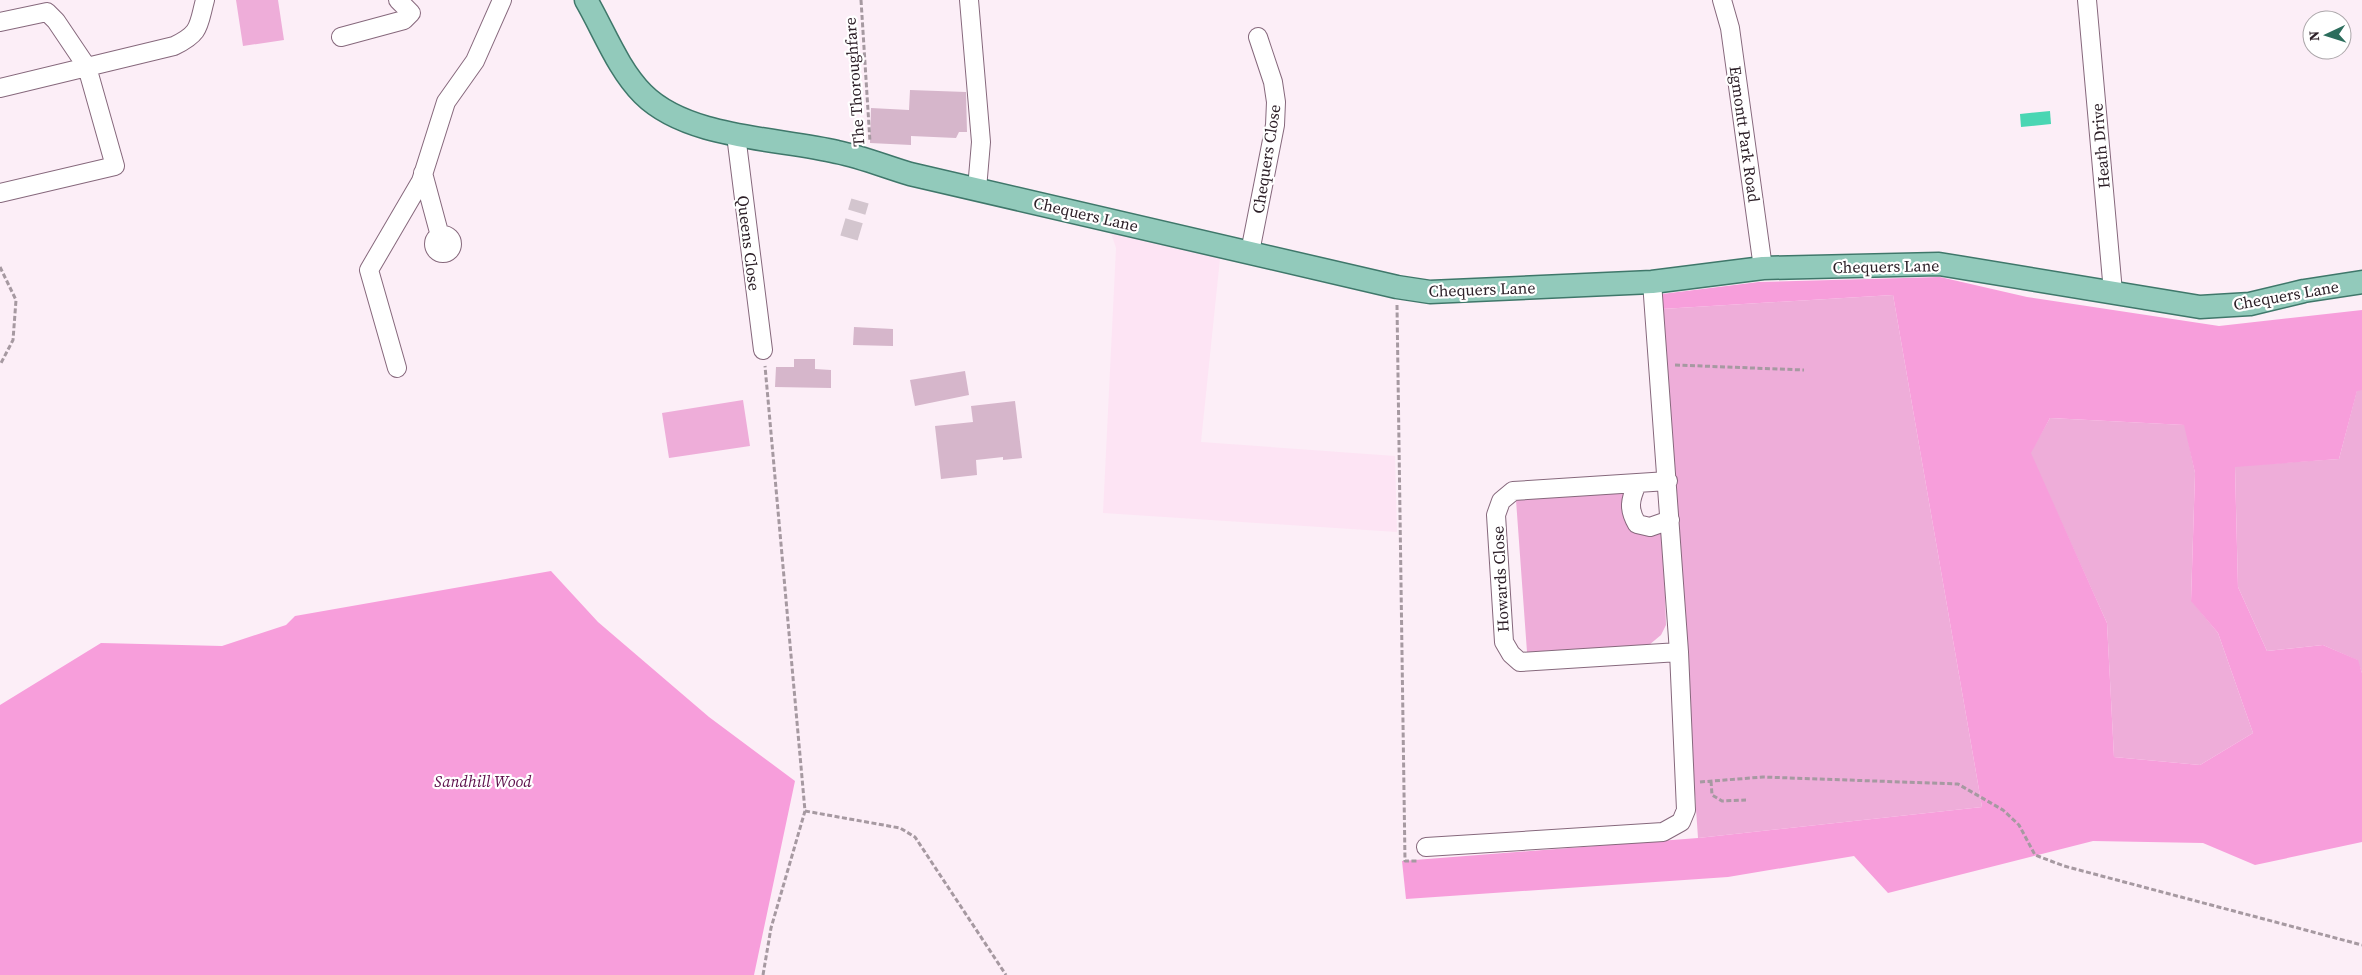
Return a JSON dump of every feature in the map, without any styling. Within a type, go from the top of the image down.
[{"type":"main road","name":"Chequers Lane","points":[[586,0],[626,72],[644,95],[669,112],[694,122],[736,135],[838,152],[873,163],[977,189],[1397,287],[1430,292],[1652,282],[1762,268],[1939,264],[2200,307],[2250,304],[2304,291],[2362,282]]},
{"type":"street","points":[[0,88],[161,49],[187,40],[198,30],[205,0]]},
{"type":"street","points":[[341,37],[404,20],[411,13],[398,0]]},
{"type":"street","points":[[397,368],[369,270],[421,181],[446,102],[475,62],[502,0]]},
{"type":"street","points":[[969,0],[981,142],[977,189]]},
{"type":"street","name":"Egmontt Park Road","points":[[1722,0],[1732,37],[1762,268]]},
{"type":"street","name":"Heath Drive","points":[[2087,0],[2114,292]]},
{"type":"street","points":[[0,22],[47,12],[56,21],[86,67],[115,166],[0,193]]},
{"type":"street","name":"Chequers Close","points":[[1250,252],[1275,125],[1276,102],[1273,82],[1258,37]]},
{"type":"street","name":"Queens Close","points":[[736,135],[763,350]]},
{"type":"street","points":[[423,173],[440,236]]},
{"type":"street","points":[[1426,847],[1663,832],[1681,822],[1686,810],[1687,783],[1668,481],[1652,282]]},
{"type":"street","name":"Howards Close","points":[[1668,481],[1513,491],[1501,501],[1496,515],[1504,642],[1511,654],[1520,662],[1679,652]]},
{"type":"street","points":[[1636,484],[1630,500],[1630,512],[1637,524],[1650,527],[1670,520]]},
{"type":"path","name":"The Thoroughfare","points":[[860,0],[873,163]]},
{"type":"path","points":[[0,267],[16,300],[13,340],[0,365]]},
{"type":"path","points":[[1397,287],[1405,861],[1425,860],[1426,847]]},
{"type":"path","points":[[763,350],[805,811],[771,928],[763,975]]},
{"type":"path","points":[[1659,365],[1804,370]]},
{"type":"path","points":[[1687,783],[1763,778],[1958,784],[2002,810],[2019,825],[2035,855],[2064,866],[2362,945]]},
{"type":"path","points":[[1711,781],[1712,795],[1722,801],[1746,800]]},
{"type":"path","points":[[805,811],[900,828],[915,837],[1006,975]]},
{"type":"shaded area","points":[[236,0],[278,0],[284,40],[243,46]]},
{"type":"shaded area","points":[[2050,111],[2051,124],[2021,127],[2020,114]]},
{"type":"shaded area","points":[[1108,224],[1221,249],[1201,442],[1395,456],[1397,532],[1103,513],[1116,248]]},
{"type":"shaded area","points":[[1893,295],[1982,807],[1698,838],[1662,309]]},
{"type":"shaded area","points":[[2357,390],[2362,390],[2362,673],[2357,660],[2323,645],[2267,651],[2238,587],[2235,466],[2339,459]]},
{"type":"shaded area","points":[[743,400],[750,446],[669,458],[662,413]]},
{"type":"shaded area","points":[[2050,418],[2185,425],[2195,473],[2191,600],[2218,633],[2253,733],[2200,765],[2114,757],[2107,623],[2030,453]]},
{"type":"shaded area","points":[[1624,491],[1624,518],[1641,530],[1651,533],[1663,533],[1666,625],[1661,635],[1649,645],[1527,652],[1516,500]]},
{"type":"green space","points":[[1940,277],[2027,297],[2219,326],[2362,310],[2362,390],[2357,391],[2339,459],[2235,467],[2238,587],[2267,651],[2323,645],[2358,660],[2362,673],[2362,842],[2255,865],[2203,843],[2093,841],[1888,893],[1854,856],[1728,877],[1406,899],[1402,861],[1698,838],[1982,807],[1893,295],[1662,309],[1662,294],[1759,282]],"holes":[[[2050,418],[2184,425],[2195,473],[2191,601],[2218,633],[2253,733],[2200,765],[2114,757],[2107,623],[2031,453]]]},
{"type":"green space","name":"Sandhill Wood","points":[[551,571],[598,622],[709,717],[795,781],[754,975],[0,975],[0,705],[101,643],[222,646],[286,625],[295,616]]},
{"type":"building","points":[[910,90],[966,92],[967,132],[959,132],[956,138],[911,136],[911,145],[870,143],[871,108],[909,110]]},
{"type":"building","points":[[854,327],[893,329],[893,346],[853,345]]},
{"type":"building","points":[[794,359],[815,359],[815,369],[831,370],[831,388],[775,387],[776,367],[794,367]]},
{"type":"building","points":[[965,371],[969,395],[915,406],[910,380]]},
{"type":"building","points":[[1015,401],[1022,458],[1003,460],[1003,457],[976,460],[977,475],[941,479],[935,426],[973,422],[971,406]]},
{"type":"tunnel","points":[[849,238],[860,201]]}]
